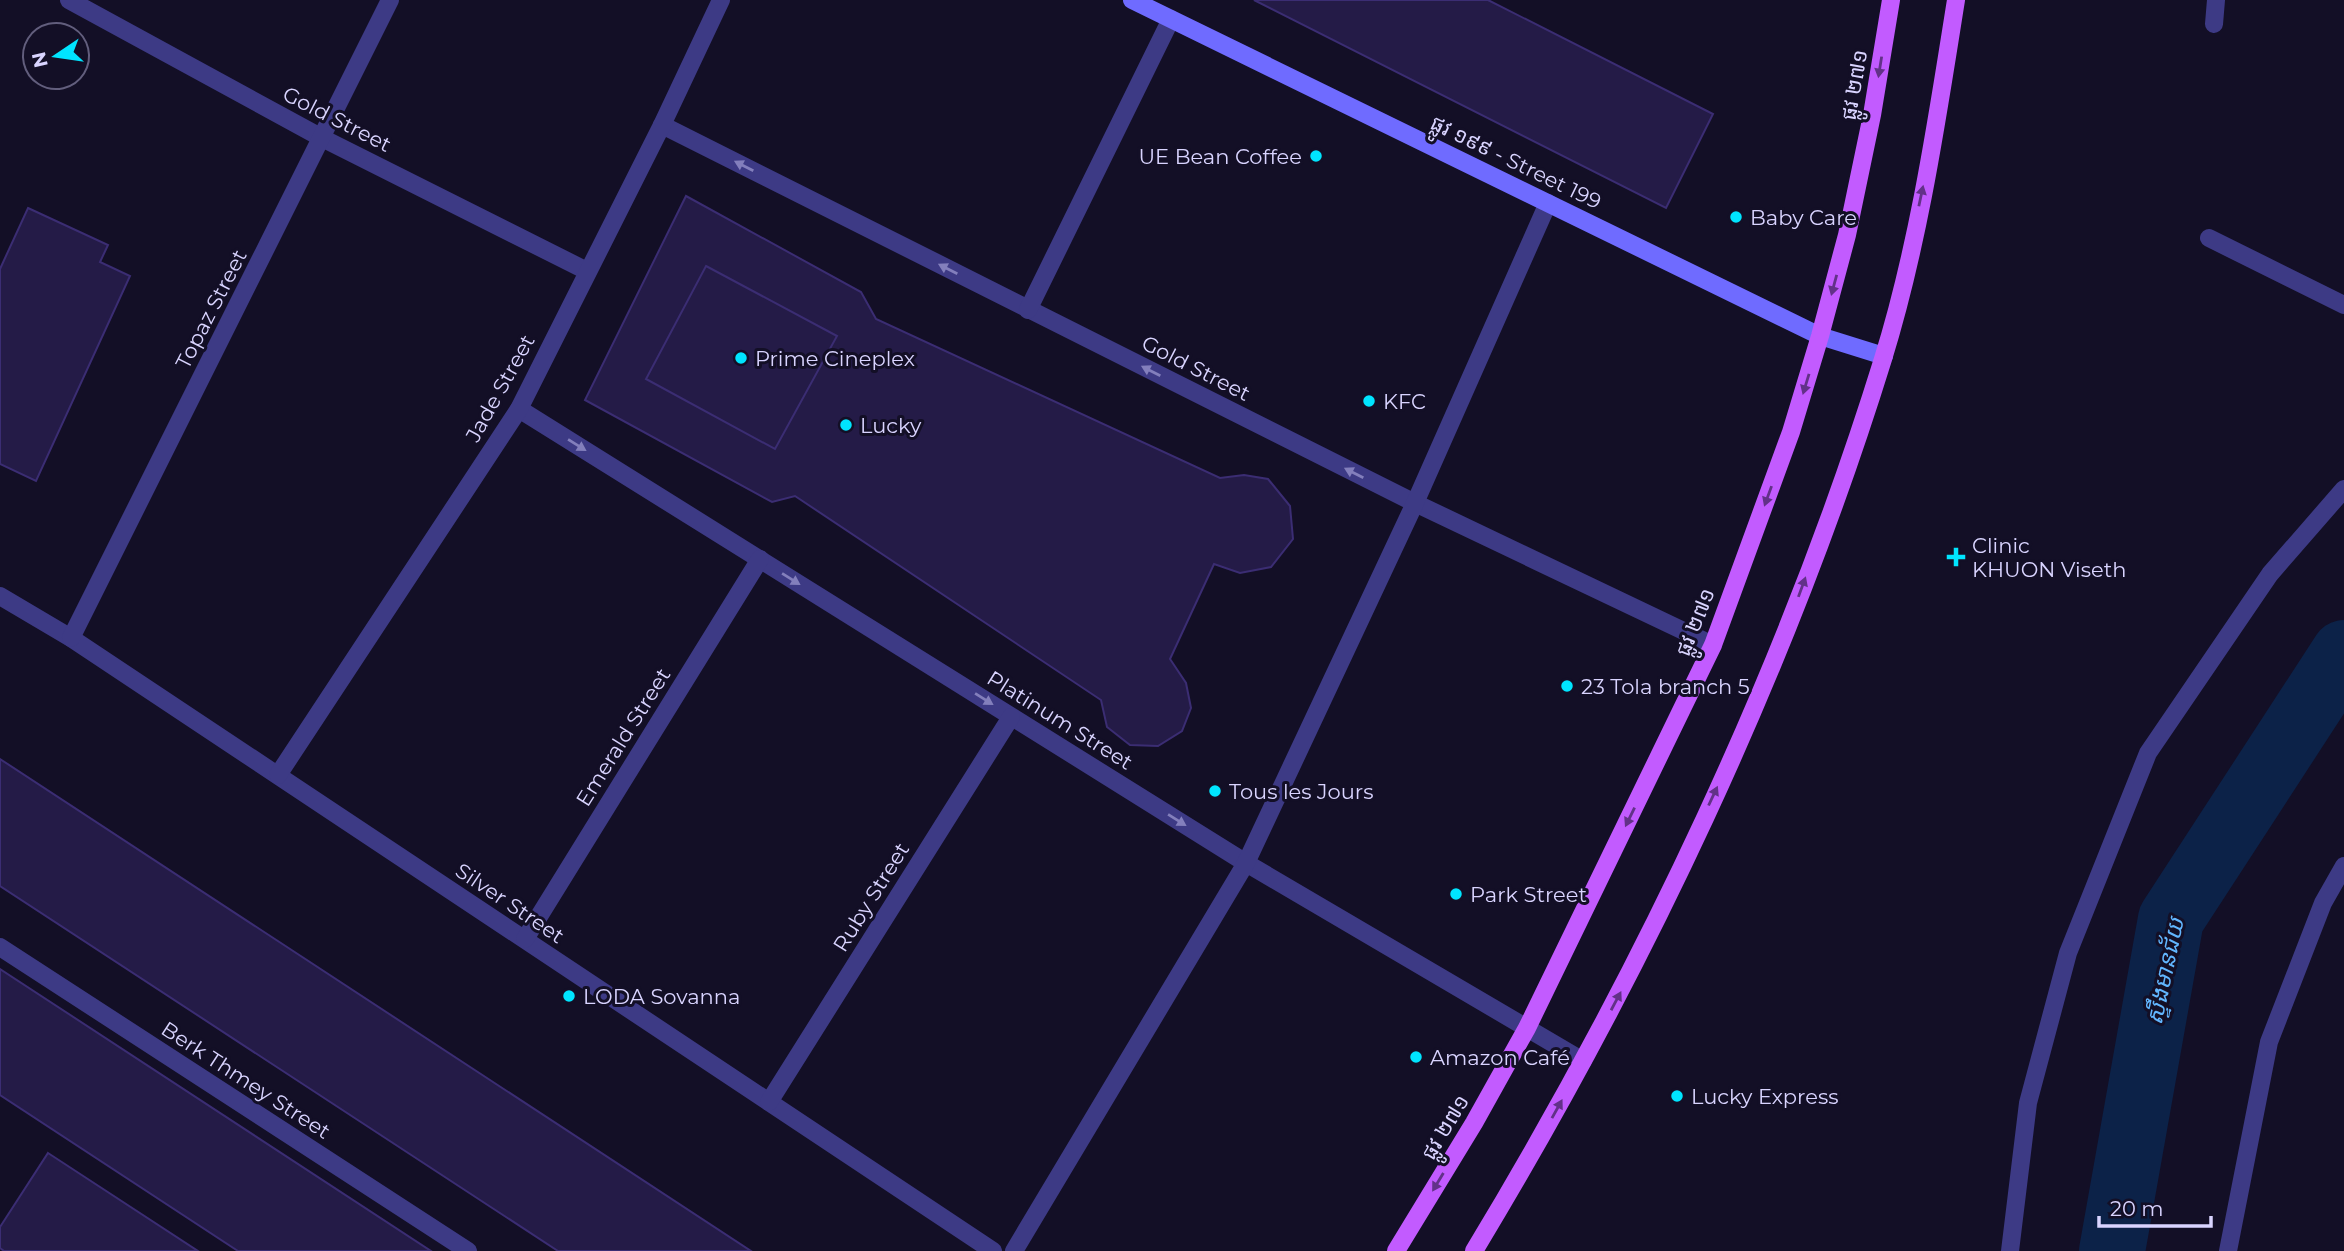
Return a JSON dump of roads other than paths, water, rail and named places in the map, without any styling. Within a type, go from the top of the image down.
[{"type":"main road","name":"ផ្លូវ ២៧១","points":[[1396,1251],[1474,1123],[1527,1028],[1713,645],[1791,432],[1820,336],[1847,235],[1872,115],[1891,0]]},
{"type":"main road","points":[[1474,1251],[1625,984],[1769,676],[1884,356],[1934,137],[1956,0]]},
{"type":"street","name":"Gold Street","points":[[69,0],[323,138],[587,271]]},
{"type":"street","name":"Topaz Street","points":[[71,638],[390,0]]},
{"type":"street","name":"Jade Street","points":[[278,775],[519,409],[662,125],[721,0]]},
{"type":"street","name":"ផ្លូវ ១៩៩ - Street 199","points":[[1132,0],[1820,336],[1884,356]]},
{"type":"street","points":[[2214,24],[2216,0]]},
{"type":"street","points":[[1028,310],[1171,19]]},
{"type":"street","name":"Gold Street","points":[[662,125],[1415,503],[1713,645]]},
{"type":"street","points":[[1014,1251],[1246,863],[1415,503],[1548,203]]},
{"type":"street","points":[[2209,238],[2344,305]]},
{"type":"street","name":"Platinum Street","points":[[519,409],[1246,863],[1583,1061]]},
{"type":"street","points":[[2010,1251],[2028,1103],[2068,953],[2107,849],[2148,753],[2270,574],[2344,489]]},
{"type":"street","name":"Emerald Street","points":[[524,939],[760,559]]},
{"type":"street","name":"Silver Street","points":[[0,596],[71,638],[993,1251]]},
{"type":"street","name":"Ruby Street","points":[[769,1102],[1012,717]]},
{"type":"street","points":[[2228,1251],[2269,1042],[2323,902],[2344,866]]},
{"type":"street","name":"Berk Thmey Street","points":[[0,947],[468,1251]]},
{"type":"waterway","name":"ស្ទឹងមានជ័យ","points":[[2112,1251],[2171,919],[2344,653]]},
{"type":"place","name":"UE Bean Coffee","points":[[1316,156]]},
{"type":"place","name":"Baby Care","points":[[1736,217]]},
{"type":"place","name":"Prime Cineplex","points":[[741,358]]},
{"type":"place","name":"KFC","points":[[1369,401]]},
{"type":"place","name":"Lucky","points":[[846,425]]},
{"type":"place","name":"Clinic KHUON Viseth","points":[[1956,557]]},
{"type":"place","name":"23 Tola branch 5","points":[[1567,686]]},
{"type":"place","name":"Tous les Jours","points":[[1215,791]]},
{"type":"place","name":"Park Street","points":[[1456,894]]},
{"type":"place","name":"LODA Sovanna","points":[[569,996]]},
{"type":"place","name":"Amazon Café","points":[[1416,1057]]},
{"type":"place","name":"Lucky Express","points":[[1677,1096]]}]
